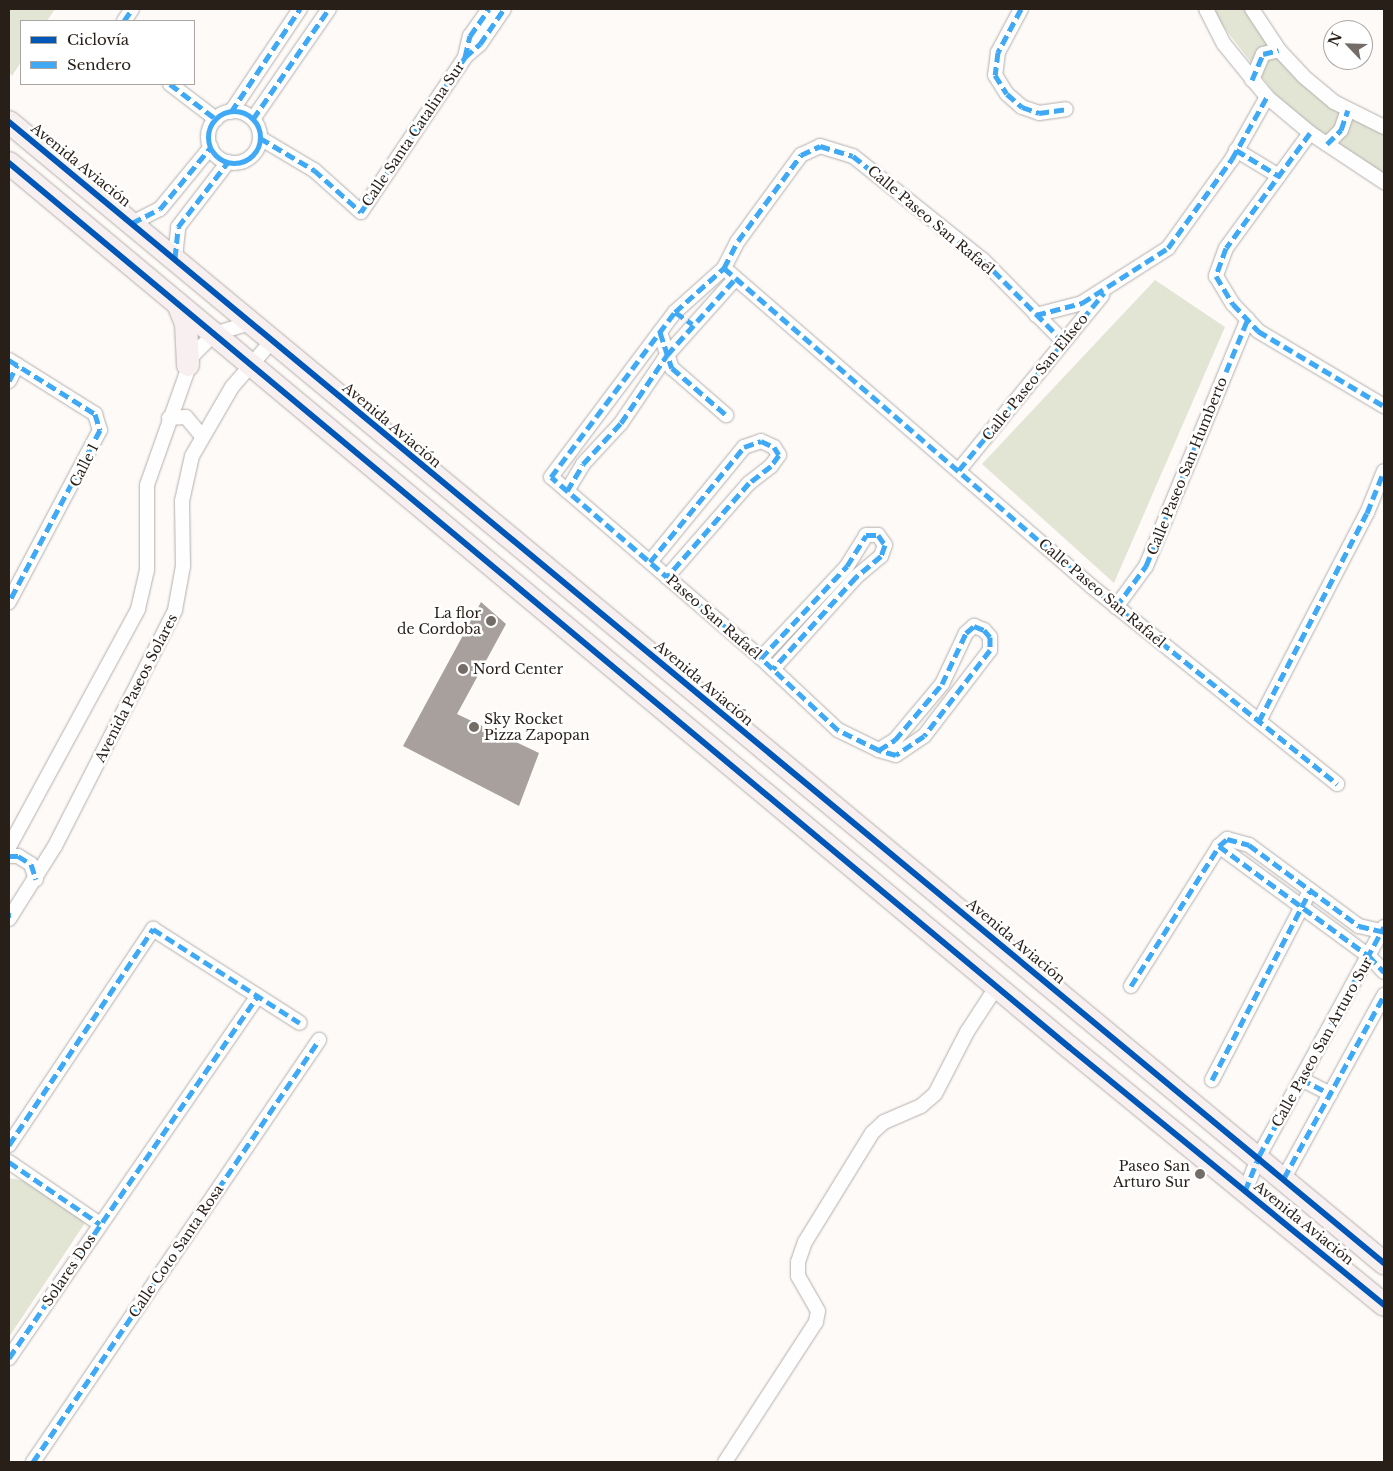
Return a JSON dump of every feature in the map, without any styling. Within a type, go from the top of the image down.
[{"type":"main road","name":"Avenida Aviación","points":[[9,122],[1259,1156],[1384,1263]]},
{"type":"main road","points":[[16,169],[44,150]]},
{"type":"main road","name":"Avenida Aviación","points":[[16,169],[997,986],[1384,1304]]},
{"type":"main road","points":[[178,303],[186,324],[188,365]]},
{"type":"street","points":[[125,20],[132,9]]},
{"type":"street","points":[[231,112],[300,9]]},
{"type":"street","points":[[253,119],[329,9]]},
{"type":"street","name":"Calle Santa Catalina Sur","points":[[465,57],[470,36],[489,9]]},
{"type":"street","name":"Calle Santa Catalina Sur","points":[[260,138],[314,170],[361,212],[465,57],[480,44],[504,9]]},
{"type":"street","points":[[1021,9],[998,52],[995,75],[1007,94],[1022,107],[1039,112],[1066,109]]},
{"type":"street","points":[[1206,9],[1224,44],[1267,97],[1310,133],[1384,182]]},
{"type":"street","points":[[1252,9],[1279,50],[1303,76],[1348,110],[1384,127]]},
{"type":"street","points":[[1252,80],[1263,54],[1279,50]]},
{"type":"street","points":[[171,85],[216,119]]},
{"type":"street","points":[[1036,315],[1082,303],[1168,248],[1236,150],[1267,97]]},
{"type":"street","points":[[1327,144],[1341,130],[1348,110]]},
{"type":"street","points":[[231,112],[243,112],[253,119],[260,138],[253,155],[246,160],[228,162],[211,148],[209,133],[216,119],[231,112]]},
{"type":"street","points":[[1310,133],[1226,248],[1216,276],[1258,331],[1384,406]]},
{"type":"street","name":"Calle Paseo San Rafaél","points":[[551,477],[675,312],[724,268],[738,241],[801,155],[820,146],[853,156],[983,260],[1064,342]]},
{"type":"street","points":[[132,223],[160,209],[211,148]]},
{"type":"street","points":[[1236,150],[1279,176]]},
{"type":"street","points":[[175,258],[178,228],[228,162]]},
{"type":"street","name":"Calle Paseo San Rafaél","points":[[724,268],[1116,607],[1259,721]]},
{"type":"street","points":[[567,491],[583,464],[622,423],[667,355],[692,324],[735,279]]},
{"type":"street","name":"Calle Paseo San Elíseo","points":[[958,470],[1111,285]]},
{"type":"street","points":[[675,312],[692,324]]},
{"type":"street","name":"Calle Paseo San Humberto","points":[[1116,607],[1146,566],[1248,319]]},
{"type":"street","points":[[9,847],[138,610],[147,570],[147,485],[188,365],[198,347],[214,334],[250,323]]},
{"type":"street","points":[[660,332],[672,368],[726,415]]},
{"type":"street","name":"Avenida Paseos Solares","points":[[10,916],[36,879],[175,610],[183,566],[185,479],[202,436],[250,365],[272,341]]},
{"type":"street","points":[[9,381],[13,363]]},
{"type":"street","name":"Calle 1","points":[[9,602],[100,430],[95,414],[13,363]]},
{"type":"street","points":[[169,418],[186,417],[202,436]]},
{"type":"street","points":[[650,562],[744,447],[761,441],[774,447],[779,455],[771,466],[749,483],[666,576]]},
{"type":"street","points":[[1337,784],[1259,721],[1367,513],[1384,471]]},
{"type":"street","name":"Paseo San Rafaél","points":[[551,477],[761,658],[838,730],[879,750],[896,755],[924,736],[990,650],[990,637],[984,630],[974,626],[966,633],[942,684],[894,740],[879,750]]},
{"type":"street","points":[[761,658],[847,566],[866,535],[878,535],[885,545],[881,556],[856,577],[773,669]]},
{"type":"street","points":[[1131,986],[1219,846],[1227,839],[1238,840],[1359,926],[1383,930]]},
{"type":"street","points":[[1219,846],[1369,956],[1384,972]]},
{"type":"street","points":[[9,856],[18,856],[31,864],[36,879]]},
{"type":"street","points":[[1212,1080],[1248,1016],[1301,905],[1310,891]]},
{"type":"street","points":[[9,1145],[152,929],[300,1023]]},
{"type":"street","name":"Calle Paseo San Arturo Sur","points":[[1245,1191],[1259,1156],[1383,930]]},
{"type":"street","points":[[725,1462],[816,1322],[818,1311],[798,1276],[798,1262],[805,1242],[872,1134],[884,1122],[920,1106],[935,1094],[967,1032],[997,986]]},
{"type":"street","points":[[1284,1178],[1384,995]]},
{"type":"street","points":[[100,1224],[258,996]]},
{"type":"street","name":"Calle Coto Santa Rosa","points":[[33,1462],[319,1040]]},
{"type":"street","points":[[1301,1079],[1330,1094]]},
{"type":"street","name":"Solares Dos","points":[[9,1162],[100,1224],[9,1358]]},
{"type":"green space","points":[[9,9],[55,9],[48,20],[20,20],[20,64],[12,76],[9,72]]},
{"type":"green space","points":[[1210,9],[1250,9],[1276,57],[1384,132],[1384,177],[1285,107]]},
{"type":"green space","points":[[1155,280],[1225,327],[1114,583],[982,464]]},
{"type":"green space","points":[[9,1178],[32,1182],[64,1201],[85,1223],[9,1337]]},
{"type":"building","name":"Nord Center","points":[[481,602],[506,624],[457,714],[539,753],[519,806],[403,746]]},
{"type":"marked path","points":[[125,20],[132,9]]},
{"type":"marked path","points":[[231,112],[300,9]]},
{"type":"marked path","points":[[253,119],[329,9]]},
{"type":"marked path","points":[[465,57],[470,36],[489,9]]},
{"type":"marked path","points":[[260,138],[314,170],[361,212],[465,57],[480,44],[504,9]]},
{"type":"marked path","points":[[1021,9],[998,52],[995,75],[1007,94],[1022,107],[1039,113],[1066,109]]},
{"type":"marked path","points":[[1252,80],[1263,54],[1279,50]]},
{"type":"marked path","points":[[171,85],[216,119]]},
{"type":"marked path","points":[[1036,315],[1082,303],[1168,248],[1232,159],[1267,97]]},
{"type":"marked path","points":[[1327,144],[1341,130],[1348,110]]},
{"type":"marked path","points":[[234,111],[244,113],[252,119],[258,127],[260,137],[258,147],[252,155],[244,161],[234,163],[224,161],[216,155],[210,147],[208,137],[210,127],[216,119],[224,113],[234,111]]},
{"type":"marked path","points":[[1310,133],[1226,248],[1216,276],[1233,304],[1258,331],[1384,406]]},
{"type":"marked path","points":[[879,750],[895,740],[942,684],[966,633],[974,626],[984,630],[990,637],[990,650],[924,736],[896,755],[879,750],[838,730],[761,658],[551,477],[675,312],[724,268],[738,241],[801,155],[820,146],[853,156],[983,260],[1064,342]]},
{"type":"marked path","points":[[132,223],[160,209],[211,147]]},
{"type":"marked path","points":[[1236,150],[1279,176]]},
{"type":"marked path","points":[[175,258],[178,227],[228,162]]},
{"type":"marked path","points":[[724,268],[1091,586],[1337,784]]},
{"type":"marked path","points":[[567,491],[583,464],[621,423],[667,355],[735,279]]},
{"type":"marked path","points":[[959,470],[1104,293]]},
{"type":"marked path","points":[[675,312],[692,324]]},
{"type":"marked path","points":[[1116,607],[1146,566],[1248,319]]},
{"type":"marked path","points":[[660,332],[672,368],[726,415]]},
{"type":"marked path","points":[[9,360],[95,414],[100,430],[9,602]]},
{"type":"marked path","points":[[9,381],[17,365]]},
{"type":"marked path","points":[[650,562],[744,447],[761,441],[774,447],[779,455],[771,466],[749,483],[667,577]]},
{"type":"marked path","points":[[1259,721],[1367,513],[1384,471]]},
{"type":"marked path","points":[[761,658],[847,566],[866,535],[878,535],[885,545],[881,556],[856,577],[773,669]]},
{"type":"marked path","points":[[1131,986],[1219,846],[1227,839],[1249,845],[1359,926],[1384,932]]},
{"type":"marked path","points":[[1219,846],[1369,956],[1384,972]]},
{"type":"marked path","points":[[9,856],[18,856],[31,864],[36,879]]},
{"type":"marked path","points":[[1212,1080],[1310,891]]},
{"type":"marked path","points":[[1245,1191],[1259,1156],[1384,927]]},
{"type":"marked path","points":[[9,1145],[153,929],[300,1023]]},
{"type":"marked path","points":[[1284,1178],[1384,995]]},
{"type":"marked path","points":[[9,1358],[258,996]]},
{"type":"marked path","points":[[33,1462],[319,1040]]},
{"type":"marked path","points":[[1301,1079],[1330,1094]]},
{"type":"marked path","points":[[9,1162],[100,1224]]},
{"type":"cycle path","points":[[9,122],[1384,1263]]},
{"type":"cycle path","points":[[9,163],[1069,1047],[1384,1305]]},
{"type":"place","name":"La flor de Cordoba","points":[[491,621]]},
{"type":"place","name":"Nord Center","points":[[463,669]]},
{"type":"place","name":"Sky Rocket Pizza Zapopan","points":[[474,727]]},
{"type":"place","name":"Paseo San Arturo Sur","points":[[1200,1174]]}]
